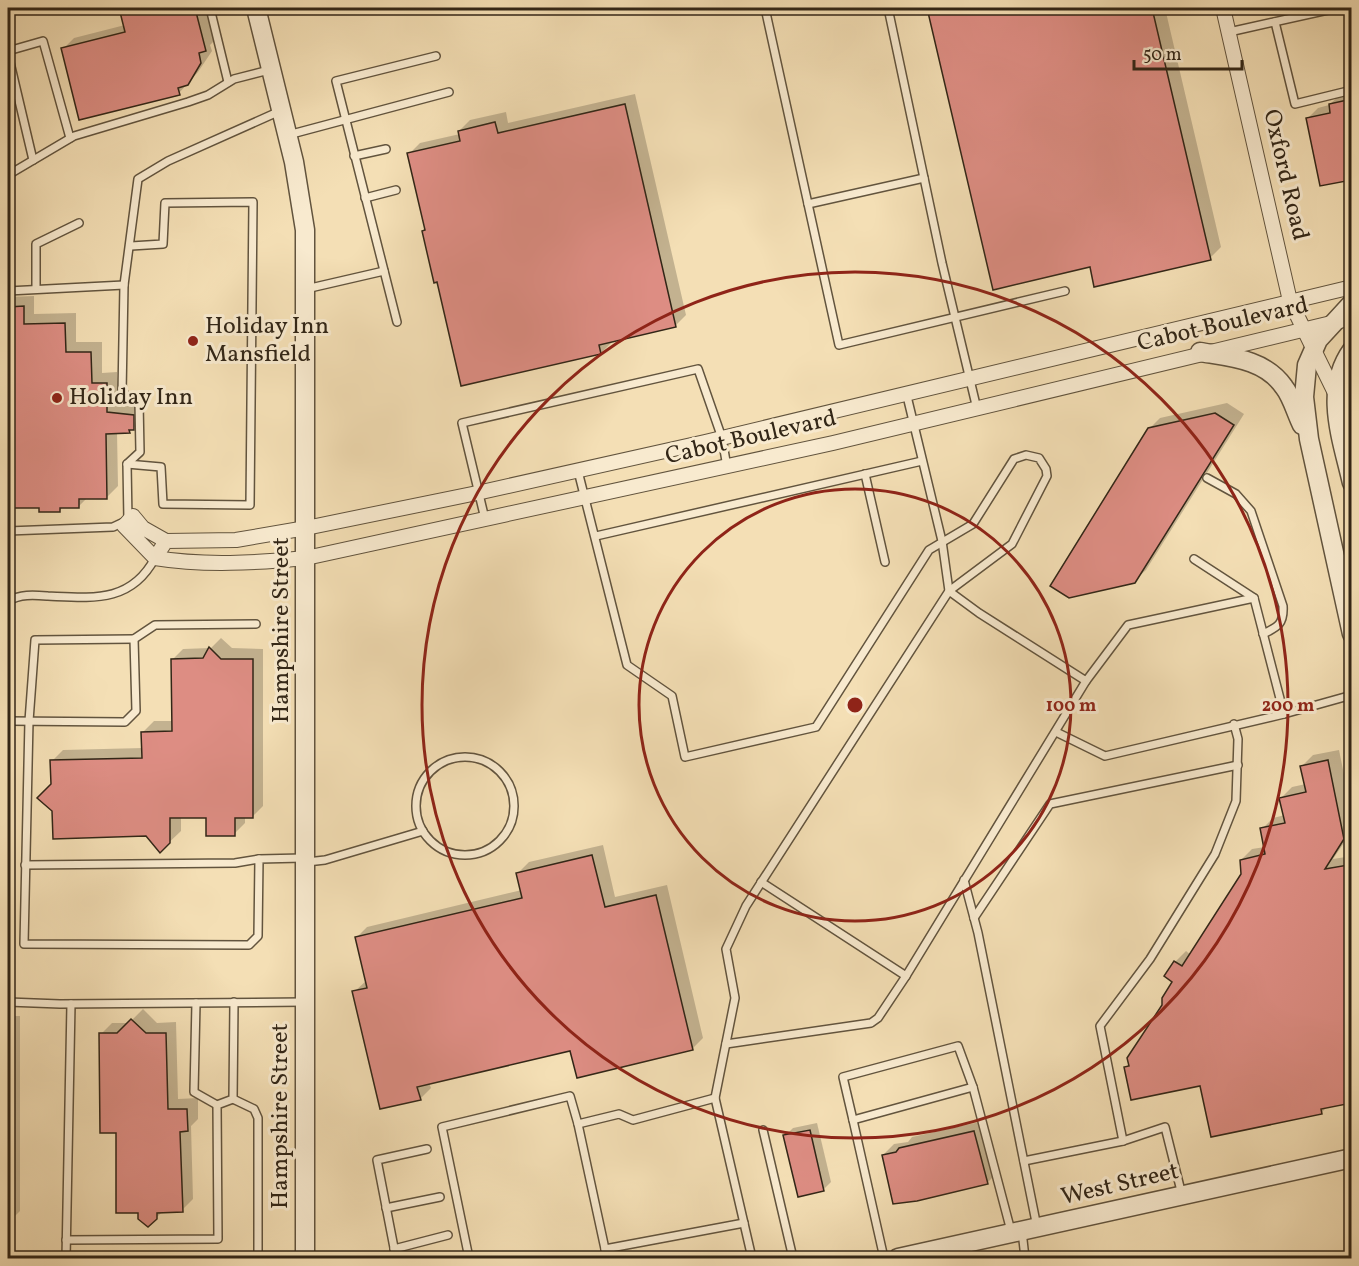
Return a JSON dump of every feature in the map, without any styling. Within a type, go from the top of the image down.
[{"type":"street","name":"Hampshire Street","points":[[256,8],[288,135],[305,230],[305,1258]]},
{"type":"street","name":"Oxford Road","points":[[1223,8],[1290,301],[1335,393]]},
{"type":"street","name":"Cabot Boulevard","points":[[166,541],[236,540],[477,493],[722,438],[906,392],[1352,287]]},
{"type":"street","points":[[1352,303],[1322,333],[1313,349],[1307,366],[1304,397],[1309,439],[1347,598],[1352,634]]},
{"type":"street","name":"Cabot Boulevard","points":[[154,558],[183,562],[266,562],[306,558],[727,467],[977,409],[1200,352],[1352,318]]},
{"type":"street","points":[[1352,350],[1339,373],[1335,393],[1352,483]]},
{"type":"street","points":[[1200,352],[1244,359],[1274,376],[1285,388],[1309,439]]},
{"type":"street","points":[[133,516],[143,528],[166,541],[154,558],[123,526],[133,516]]},
{"type":"street","name":"West Street","points":[[898,1258],[1352,1158]]},
{"type":"lane","points":[[210,8],[228,82]]},
{"type":"lane","points":[[765,8],[839,345],[1065,291]]},
{"type":"lane","points":[[888,8],[954,319],[977,409]]},
{"type":"lane","points":[[1229,32],[1337,8]]},
{"type":"lane","points":[[1275,22],[1295,104],[1352,90]]},
{"type":"lane","points":[[33,160],[8,52],[43,41],[70,138]]},
{"type":"lane","points":[[397,322],[336,81],[436,56]]},
{"type":"lane","points":[[8,175],[70,138],[188,102],[228,82],[271,69]]},
{"type":"lane","points":[[288,135],[449,92]]},
{"type":"lane","points":[[8,531],[113,527],[128,520],[127,464],[140,452],[140,441],[139,402],[122,393],[124,285],[131,246],[138,179],[168,161],[282,110]]},
{"type":"lane","points":[[354,156],[386,149]]},
{"type":"lane","points":[[808,204],[924,178]]},
{"type":"lane","points":[[365,198],[396,190]]},
{"type":"lane","points":[[127,464],[161,467],[163,504],[250,505],[253,202],[165,203],[163,244],[131,246]]},
{"type":"lane","points":[[36,289],[36,244],[79,223]]},
{"type":"lane","points":[[306,289],[384,271]]},
{"type":"lane","points":[[8,291],[124,285]]},
{"type":"lane","points":[[485,519],[462,423],[698,369],[722,438],[727,467]]},
{"type":"lane","points":[[906,392],[942,541],[950,591],[979,613],[1086,681]]},
{"type":"lane","points":[[579,471],[627,665],[672,696],[685,757],[816,727],[929,550],[973,524],[1014,459],[1020,456],[1033,456],[1043,463],[1047,476],[1012,543],[950,591],[761,882],[746,906],[726,949],[735,998],[715,1098],[752,1258]]},
{"type":"lane","points":[[596,536],[922,461]]},
{"type":"lane","points":[[865,474],[885,562]]},
{"type":"lane","points":[[1207,478],[1236,494],[1251,511],[1283,606],[1284,619],[1278,627],[1263,634]]},
{"type":"lane","points":[[8,602],[19,595],[82,597],[110,594],[133,587],[146,576],[154,558]]},
{"type":"lane","points":[[1194,559],[1254,598],[1284,714]]},
{"type":"lane","points":[[726,1044],[871,1023],[878,1017],[906,976],[1086,681],[1128,625],[1254,598]]},
{"type":"lane","points":[[256,624],[155,625],[134,639],[35,640],[29,721],[24,945],[249,945],[258,936],[259,859]]},
{"type":"lane","points":[[8,721],[126,722],[136,711],[134,639]]},
{"type":"lane","points":[[1056,732],[1105,756],[1284,714],[1352,695]]},
{"type":"lane","points":[[1123,1141],[1100,1026],[1150,959],[1215,854],[1236,801],[1238,739],[1234,724]]},
{"type":"lane","points":[[461,758],[485,761],[495,767],[510,787],[514,798],[512,823],[498,843],[488,850],[476,854],[452,853],[431,841],[423,831],[417,814],[418,796],[429,774],[443,763],[461,758]]},
{"type":"lane","points":[[974,918],[1050,804],[1238,765]]},
{"type":"lane","points":[[25,866],[235,863],[259,859],[325,860],[423,831]]},
{"type":"lane","points":[[964,880],[974,918],[1024,1161],[1025,1258]]},
{"type":"lane","points":[[761,882],[906,976]]},
{"type":"lane","points":[[8,1002],[71,1004],[305,1002]]},
{"type":"lane","points":[[233,1099],[234,1002]]},
{"type":"lane","points":[[196,1003],[194,1092],[217,1105]]},
{"type":"lane","points":[[66,1258],[71,1004]]},
{"type":"lane","points":[[884,1258],[843,1077],[958,1046],[1024,1231]]},
{"type":"lane","points":[[853,1120],[974,1088]]},
{"type":"lane","points":[[469,1258],[442,1127],[570,1096],[606,1258]]},
{"type":"lane","points":[[578,1124],[619,1114],[633,1120],[715,1098]]},
{"type":"lane","points":[[217,1105],[233,1099],[254,1108],[258,1118],[258,1252]]},
{"type":"lane","points":[[66,1240],[218,1239],[217,1105]]},
{"type":"lane","points":[[1024,1161],[1123,1141],[1165,1127],[1182,1195]]},
{"type":"lane","points":[[763,1130],[793,1258]]},
{"type":"lane","points":[[396,1258],[377,1160],[427,1149]]},
{"type":"lane","points":[[387,1208],[440,1197]]},
{"type":"lane","points":[[605,1249],[744,1223]]},
{"type":"lane","points":[[394,1249],[448,1235]]},
{"type":"building","points":[[119,8],[195,8],[206,51],[199,53],[201,63],[188,85],[178,88],[180,95],[79,120],[61,48],[125,32]]},
{"type":"building","points":[[927,8],[1152,8],[1211,260],[1094,287],[1090,267],[993,290]]},
{"type":"building","points":[[1352,99],[1352,180],[1320,186],[1306,118],[1330,113],[1329,104]]},
{"type":"building","points":[[625,104],[676,327],[599,345],[601,354],[461,386],[437,282],[434,283],[422,231],[425,230],[407,153],[460,141],[458,131],[495,122],[498,133]]},
{"type":"building","name":"Holiday Inn","points":[[24,306],[24,324],[65,323],[66,352],[91,352],[92,383],[107,383],[107,412],[134,415],[134,430],[129,430],[130,433],[106,434],[107,499],[79,499],[79,508],[60,508],[60,512],[39,512],[39,508],[8,508],[8,307]]},
{"type":"building","points":[[1215,413],[1234,425],[1135,583],[1069,598],[1050,586],[1148,428]]},
{"type":"building","points":[[209,647],[221,659],[253,659],[253,818],[235,818],[235,836],[206,836],[206,818],[170,818],[170,843],[160,853],[146,836],[53,839],[52,811],[37,798],[51,784],[50,760],[142,758],[141,732],[172,731],[171,659],[203,658]]},
{"type":"building","points":[[1328,760],[1344,839],[1325,869],[1348,865],[1352,881],[1352,1103],[1321,1109],[1322,1114],[1211,1137],[1200,1086],[1131,1100],[1124,1067],[1129,1066],[1127,1058],[1162,1005],[1162,998],[1172,982],[1164,976],[1174,961],[1182,966],[1241,874],[1240,860],[1265,854],[1260,828],[1285,823],[1279,798],[1306,792],[1300,766]]},
{"type":"building","points":[[592,855],[605,907],[656,895],[693,1050],[577,1078],[570,1051],[417,1087],[421,1100],[380,1109],[352,991],[367,988],[355,937],[522,898],[516,873]]},
{"type":"building","points":[[131,1019],[146,1033],[166,1033],[168,1109],[187,1109],[188,1131],[180,1132],[183,1212],[157,1213],[157,1219],[148,1227],[138,1219],[138,1213],[116,1213],[116,1133],[100,1133],[99,1033],[117,1033]]},
{"type":"building","points":[[810,1130],[824,1191],[798,1197],[783,1135]]},
{"type":"building","points":[[974,1131],[988,1184],[917,1201],[893,1204],[882,1155],[896,1152],[899,1148]]},
{"type":"place","name":"Holiday Inn Mansfield","points":[[193,341]]},
{"type":"place","name":"Holiday Inn","points":[[57,398]]}]
